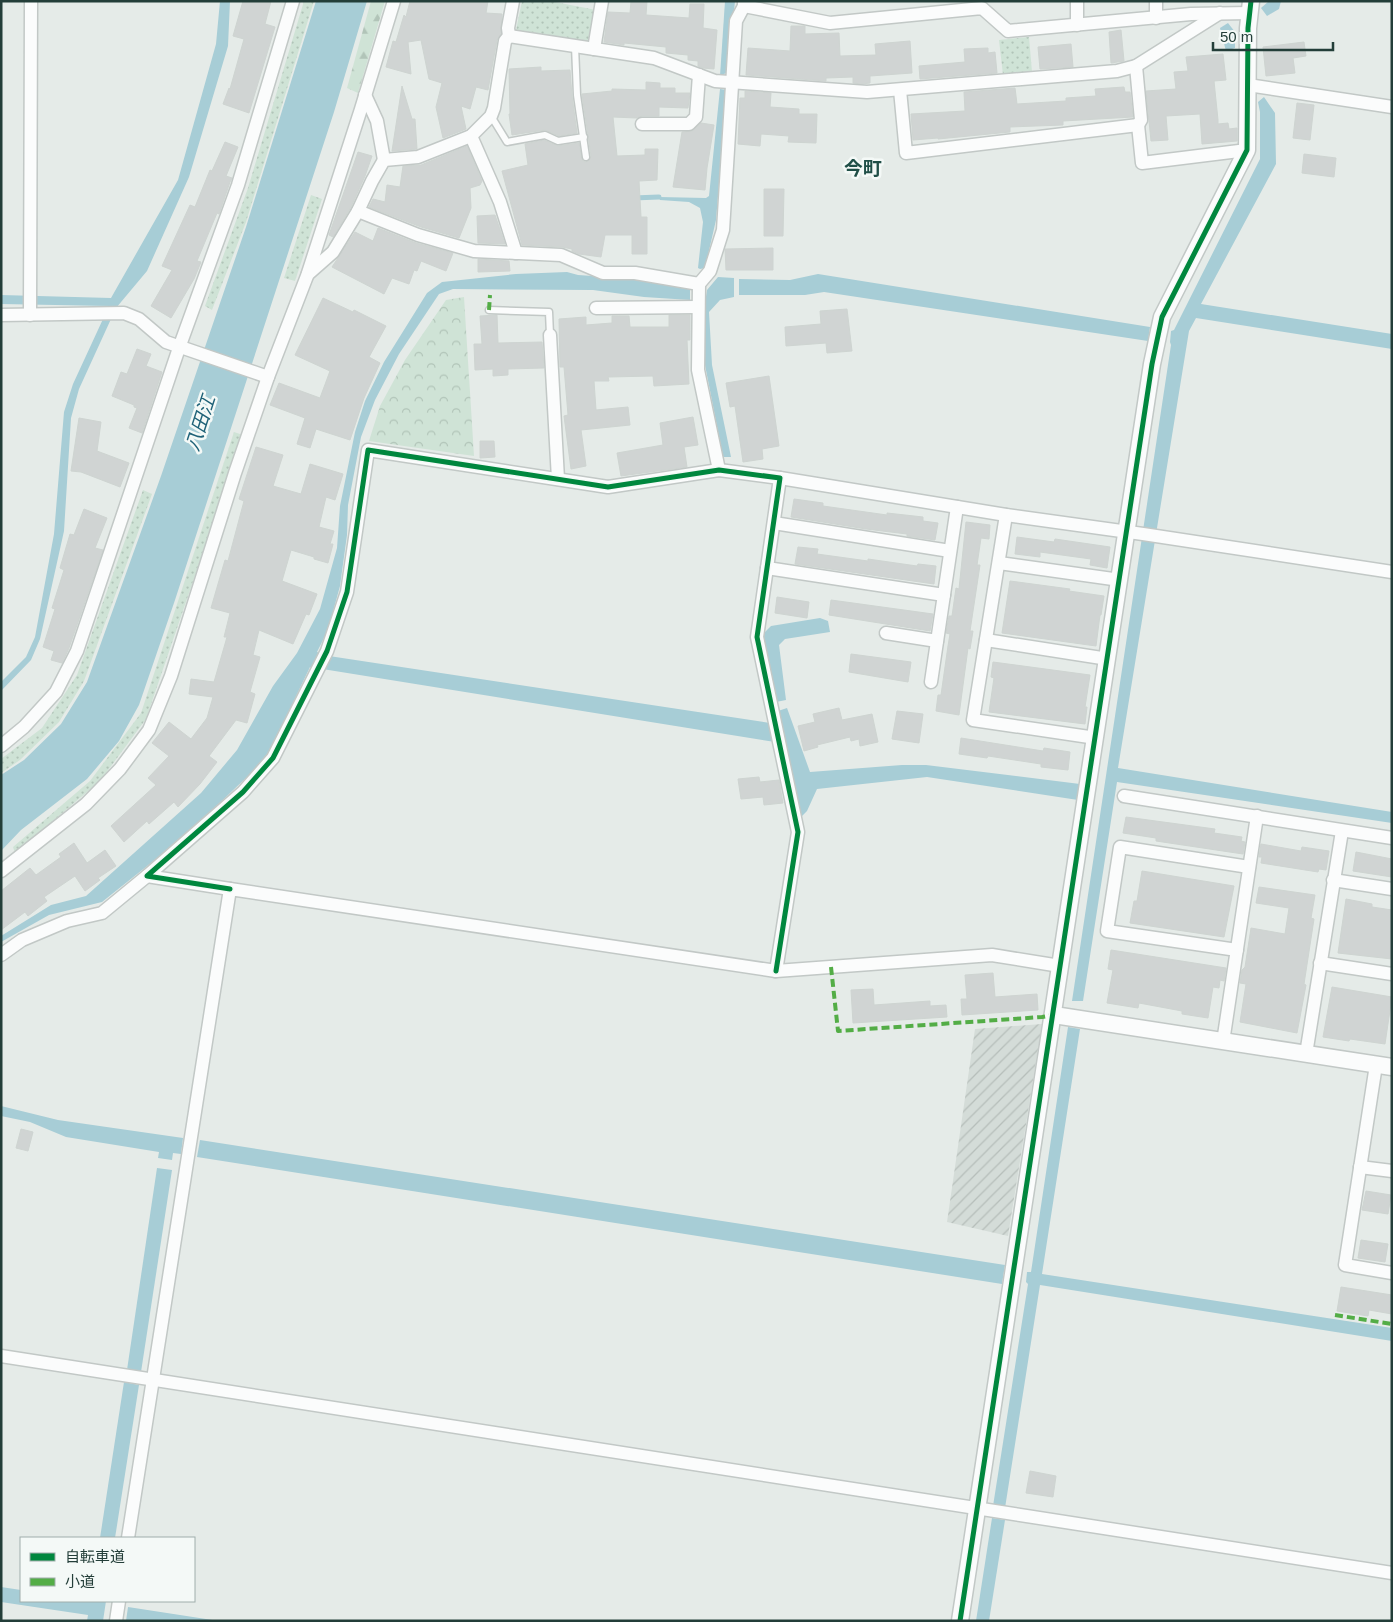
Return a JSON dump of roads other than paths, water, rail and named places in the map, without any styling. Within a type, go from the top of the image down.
[{"type":"street","points":[[30,315],[31,1]]},
{"type":"street","points":[[1,746],[24,727],[56,692],[77,651],[179,348],[238,185],[293,1]]},
{"type":"street","points":[[1,871],[86,804],[120,769],[149,730],[171,676],[235,473],[268,377],[306,276],[394,1]]},
{"type":"street","points":[[384,160],[418,157],[471,136],[491,116],[505,41],[509,36],[508,28],[513,1]]},
{"type":"street","points":[[594,49],[602,1]]},
{"type":"street","points":[[1077,1],[1077,25]]},
{"type":"street","points":[[1156,1],[1156,18]]},
{"type":"street","points":[[719,470],[698,370],[699,284],[710,271],[723,230],[736,21],[744,4],[830,23],[982,8],[1008,31],[1220,13],[1250,7],[1248,28],[1247,150],[1162,317],[1152,364],[1135,533],[1120,580],[960,1621]]},
{"type":"street","points":[[509,36],[654,58],[716,81],[867,92],[1117,71],[1136,66],[1220,13]]},
{"type":"street","points":[[1136,66],[1141,120],[1138,125],[1142,163],[1247,150]]},
{"type":"street","points":[[642,124],[689,124],[696,118],[699,75]]},
{"type":"street","points":[[1248,85],[1392,106]]},
{"type":"street","points":[[900,90],[906,153],[1138,125]]},
{"type":"street","points":[[306,276],[333,252],[358,211],[384,160],[378,121],[365,95]]},
{"type":"street","points":[[471,136],[500,202],[516,253]]},
{"type":"street","points":[[358,211],[400,226],[418,236],[474,251],[561,255],[602,272],[635,273],[699,284]]},
{"type":"street","points":[[596,308],[698,307]]},
{"type":"street","points":[[1,315],[124,313],[139,319],[166,342],[179,348],[268,377]]},
{"type":"street","points":[[550,335],[558,479]]},
{"type":"street","points":[[1,955],[22,940],[67,921],[102,913],[148,876],[243,792],[272,758],[327,651],[347,592],[368,450],[608,487],[719,470],[1392,572]]},
{"type":"street","points":[[776,972],[798,832],[756,637],[768,568],[780,478]]},
{"type":"street","points":[[931,682],[957,507]]},
{"type":"street","points":[[1006,515],[973,720],[1096,738]]},
{"type":"street","points":[[774,523],[950,551]]},
{"type":"street","points":[[999,563],[1120,580]]},
{"type":"street","points":[[768,568],[944,594]]},
{"type":"street","points":[[886,633],[937,641]]},
{"type":"street","points":[[986,640],[1108,659]]},
{"type":"street","points":[[1124,796],[1392,838]]},
{"type":"street","points":[[1223,1042],[1257,816]]},
{"type":"street","points":[[1306,1054],[1342,831]]},
{"type":"street","points":[[1237,950],[1107,931],[1111,903],[1120,848],[1249,867]]},
{"type":"street","points":[[148,876],[776,972],[992,955],[1060,966]]},
{"type":"street","points":[[1333,880],[1392,889]]},
{"type":"street","points":[[128,1537],[230,889]]},
{"type":"street","points":[[1320,962],[1392,974]]},
{"type":"street","points":[[1054,1015],[1384,1066],[1360,1167],[1345,1265],[1392,1273]]},
{"type":"street","points":[[1360,1167],[1392,1172]]},
{"type":"street","points":[[1,1356],[1392,1573]]},
{"type":"street","points":[[116,1621],[119,1602]]},
{"type":"lane","points":[[575,46],[577,95],[586,157]]},
{"type":"lane","points":[[491,116],[507,142],[545,136],[558,141],[584,137]]},
{"type":"lane","points":[[489,310],[549,312],[550,335]]},
{"type":"water","points":[[220,1],[230,1],[228,46],[189,177],[147,271],[116,308],[79,389],[71,418],[64,531],[40,639],[31,660],[1,691],[1,682],[26,657],[35,637],[54,534],[64,412],[73,384],[109,306],[1,304],[1,295],[111,298],[178,180],[216,44]]},
{"type":"water","name":"八田江","points":[[316,1],[367,1],[334,112],[139,705],[119,741],[87,779],[21,830],[1,851],[1,775],[24,760],[61,724],[87,682],[161,476],[246,227]]},
{"type":"water","points":[[725,1],[735,1],[728,72],[720,76]]},
{"type":"water","points":[[1269,1],[1281,1],[1279,9],[1267,16],[1261,8]]},
{"type":"water","points":[[1228,23],[1235,32],[1235,48],[1226,51],[1220,28]]},
{"type":"water","points":[[720,89],[727,90],[716,220],[705,268],[700,269],[698,268],[703,222],[700,208],[689,202],[660,200],[659,197],[706,198],[709,196]]},
{"type":"water","points":[[1264,97],[1275,113],[1276,164],[1201,304],[1392,334],[1392,349],[1196,318],[1189,331],[1118,768],[1392,812],[1392,823],[1117,782],[1083,1001],[1072,1001],[1171,345],[1171,331],[1174,330],[1260,159],[1260,112],[1258,102]]},
{"type":"water","points":[[567,272],[578,275],[637,279],[690,289],[690,300],[644,297],[593,290],[453,289],[439,294],[399,354],[375,400],[361,437],[348,505],[347,535],[340,586],[328,630],[317,652],[329,656],[770,723],[778,711],[787,708],[810,772],[926,765],[1080,784],[1078,800],[927,777],[817,789],[807,811],[801,817],[775,742],[310,667],[270,751],[249,775],[186,835],[102,902],[49,915],[1,942],[1,936],[51,905],[86,896],[201,793],[237,750],[273,686],[297,653],[320,609],[337,548],[340,506],[355,432],[365,401],[384,362],[427,293],[442,282],[516,274]]},
{"type":"water","points":[[818,274],[1150,327],[1148,341],[824,292],[805,295],[739,295],[739,279],[790,280]]},
{"type":"water","points":[[718,277],[734,278],[734,297],[720,300],[709,312],[712,365],[731,457],[723,457],[705,365],[703,316],[707,290]]},
{"type":"water","points":[[820,618],[828,621],[830,632],[785,639],[779,645],[786,700],[776,702],[763,634],[771,626]]},
{"type":"water","points":[[1068,1027],[1080,1029],[1042,1274],[1392,1328],[1392,1341],[1040,1285],[1005,1508],[993,1506],[1028,1284],[1026,1282],[1027,1272],[1031,1272]]},
{"type":"water","points":[[1,1106],[58,1120],[183,1138],[181,1154],[173,1153],[172,1160],[158,1158],[159,1152],[66,1137],[30,1122],[1,1116]]},
{"type":"water","points":[[200,1140],[1005,1265],[1002,1284],[197,1157]]},
{"type":"water","points":[[157,1168],[172,1170],[141,1372],[127,1370]]},
{"type":"water","points":[[124,1382],[139,1385],[115,1537],[100,1537]]},
{"type":"water","points":[[992,1518],[1005,1520],[989,1621],[976,1621]]},
{"type":"water","points":[[1,1587],[20,1590],[20,1602],[106,1602],[103,1621],[87,1621],[88,1615],[1,1602]]},
{"type":"water","points":[[128,1607],[219,1621],[126,1621]]},
{"type":"waterway","points":[[633,198],[659,197]]},
{"type":"district","name":"今町","points":[[863,168]]}]
